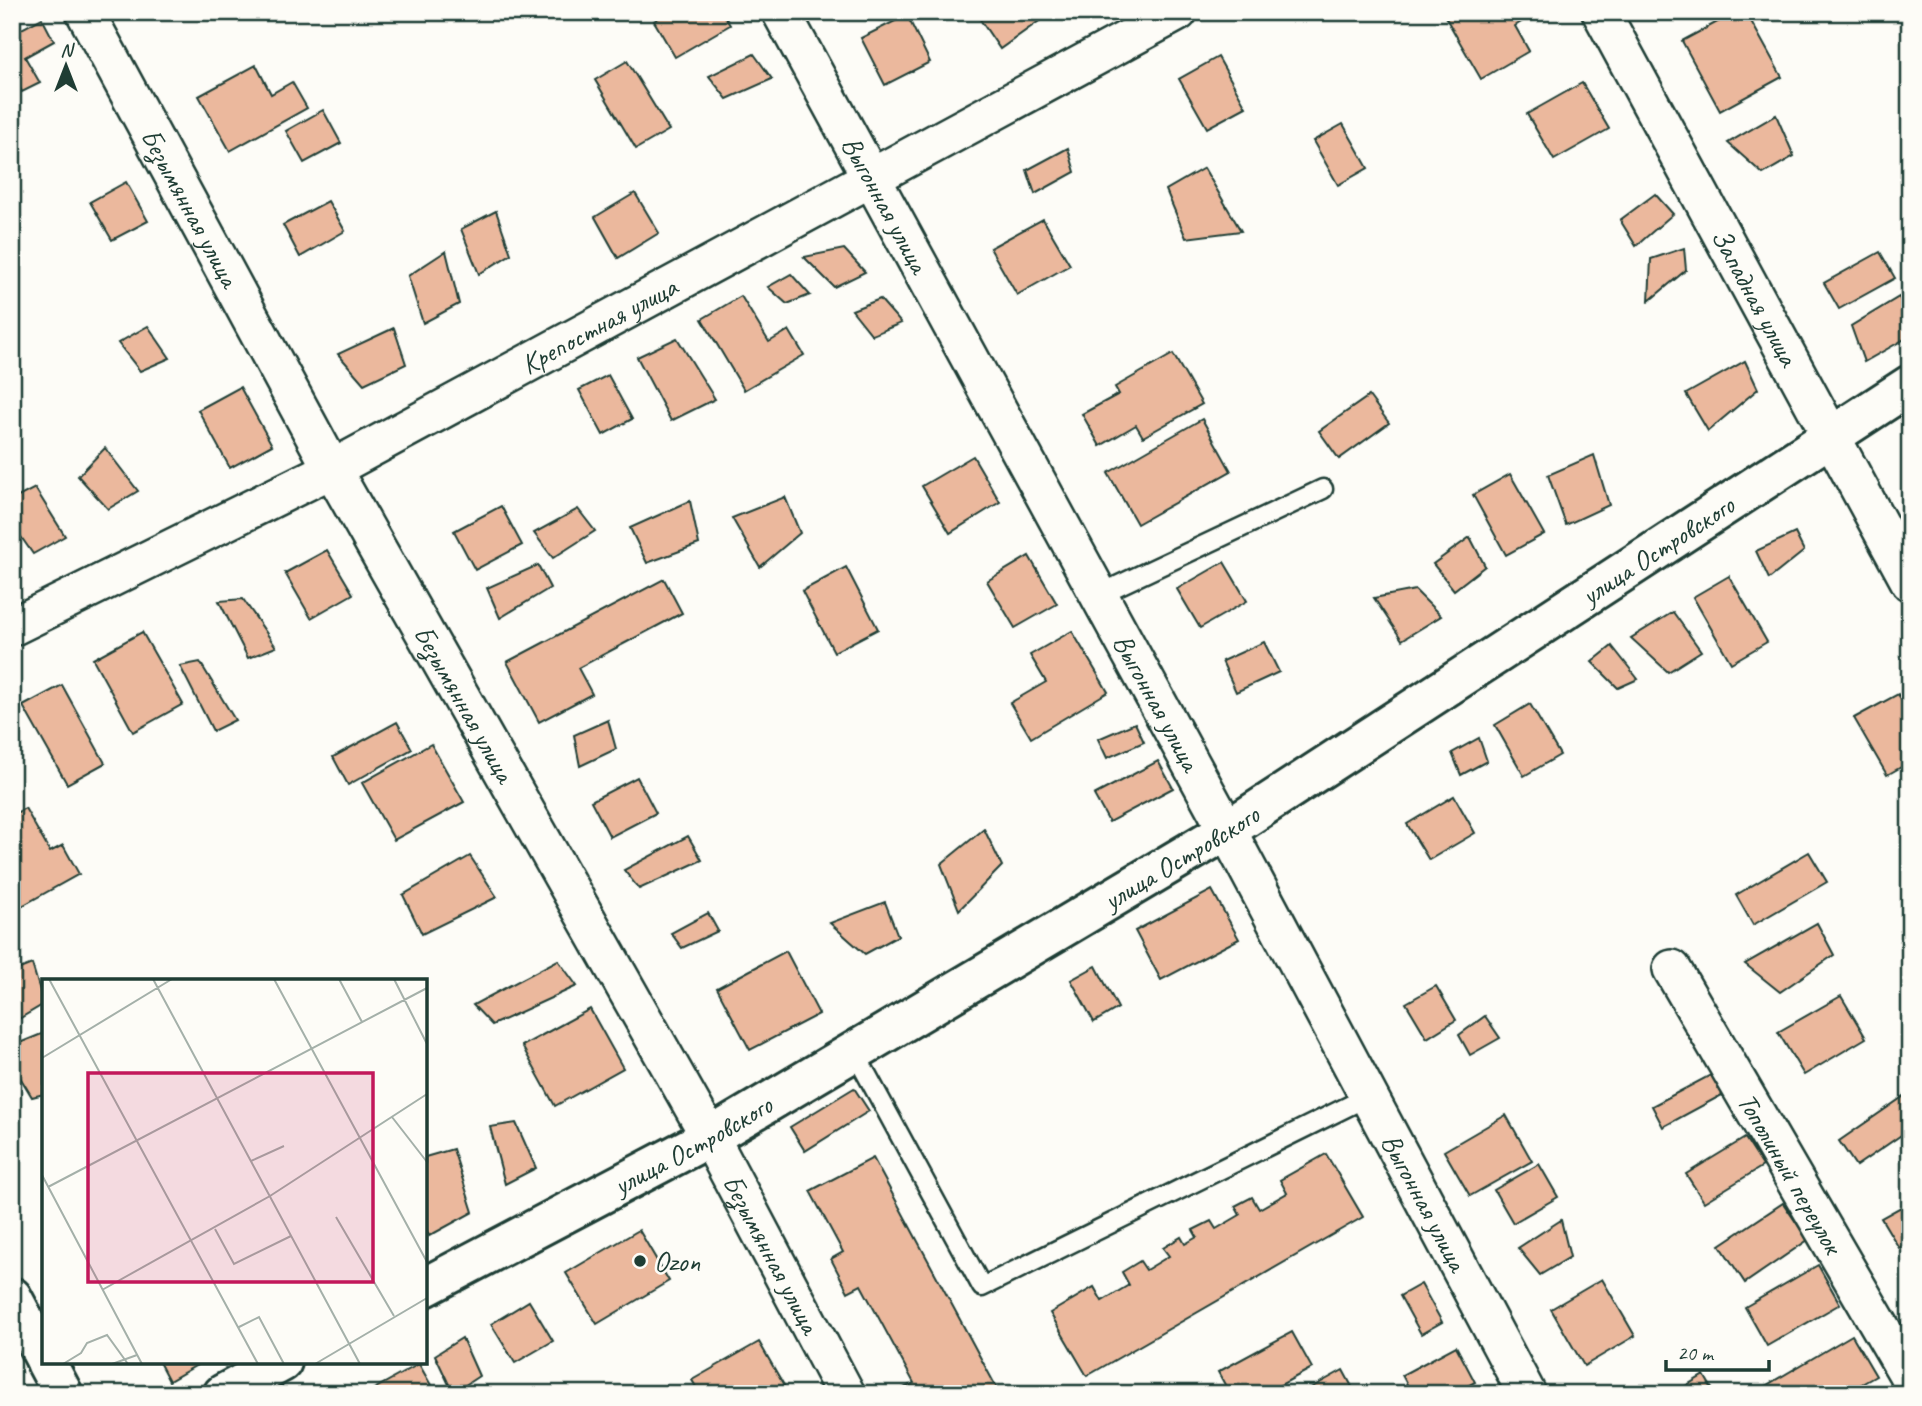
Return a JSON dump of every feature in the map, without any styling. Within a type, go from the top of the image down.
[{"type":"street","name":"Безымянная улица","points":[[85,12],[332,470],[710,1137],[846,1394]]},
{"type":"street","name":"Выгонная улица","points":[[781,12],[1227,830],[1527,1394]]},
{"type":"street","name":"Крепостная улица","points":[[12,627],[332,470],[1178,12]]},
{"type":"street","name":"Западная улица","points":[[1601,12],[1910,582]]},
{"type":"street","name":"улица Островского","points":[[427,1286],[710,1137],[1227,830],[1910,385]]},
{"type":"street","name":"Тополиный переулок","points":[[1672,969],[1910,1378]]},
{"type":"street","points":[[12,1297],[42,1353]]},
{"type":"street","points":[[47,1364],[63,1394]]},
{"type":"street","points":[[223,1394],[278,1364]]},
{"type":"lane","points":[[1098,595],[1323,489]]},
{"type":"lane","points":[[854,1051],[982,1287],[1369,1096]]},
{"type":"building","points":[[668,12],[722,12],[730,25],[675,57],[654,21]]},
{"type":"building","points":[[975,12],[1038,12],[1042,19],[1000,49]]},
{"type":"building","points":[[1522,12],[1526,19],[1515,26],[1529,51],[1481,79],[1443,13]]},
{"type":"building","points":[[1736,12],[1746,12],[1782,77],[1720,111],[1682,41]]},
{"type":"building","points":[[907,15],[930,62],[885,85],[861,38]]},
{"type":"building","points":[[42,18],[54,41],[25,57],[40,83],[22,92],[12,74],[12,34]]},
{"type":"building","points":[[754,54],[772,79],[727,99],[709,76]]},
{"type":"building","points":[[1218,57],[1246,107],[1207,128],[1179,79]]},
{"type":"building","points":[[627,61],[669,130],[636,149],[595,80]]},
{"type":"building","points":[[256,65],[271,94],[292,82],[307,108],[230,151],[199,96]]},
{"type":"building","points":[[1582,83],[1609,129],[1554,160],[1527,114]]},
{"type":"building","points":[[323,110],[341,143],[304,163],[286,131]]},
{"type":"building","points":[[1776,115],[1794,156],[1763,174],[1728,143]]},
{"type":"building","points":[[1343,124],[1368,168],[1338,185],[1313,141]]},
{"type":"building","points":[[1068,148],[1075,172],[1035,194],[1027,170]]},
{"type":"building","points":[[1204,168],[1241,231],[1186,238],[1166,190]]},
{"type":"building","points":[[126,182],[148,221],[112,240],[90,202]]},
{"type":"building","points":[[635,193],[659,233],[618,258],[595,217]]},
{"type":"building","points":[[1655,194],[1673,214],[1636,246],[1620,220]]},
{"type":"building","points":[[328,201],[345,231],[300,257],[283,225]]},
{"type":"building","points":[[496,211],[511,254],[479,274],[461,229]]},
{"type":"building","points":[[1043,219],[1070,265],[1017,295],[990,248]]},
{"type":"building","points":[[1684,248],[1686,270],[1649,301],[1651,259]]},
{"type":"building","points":[[844,249],[865,272],[834,287],[804,257]]},
{"type":"building","points":[[446,251],[459,304],[423,323],[408,276]]},
{"type":"building","points":[[1880,252],[1895,278],[1839,309],[1824,283]]},
{"type":"building","points":[[791,274],[810,295],[787,304],[768,287]]},
{"type":"building","points":[[741,296],[769,342],[789,330],[804,355],[744,390],[702,319]]},
{"type":"building","points":[[1899,297],[1910,319],[1910,336],[1864,362],[1851,326]]},
{"type":"building","points":[[880,299],[901,323],[872,335],[852,310]]},
{"type":"building","points":[[148,326],[170,358],[140,371],[118,343]]},
{"type":"building","points":[[394,328],[406,364],[364,384],[338,354]]},
{"type":"building","points":[[677,338],[715,399],[671,421],[637,357]]},
{"type":"building","points":[[1173,354],[1202,404],[1143,437],[1136,425],[1100,446],[1082,414],[1119,394],[1115,387]]},
{"type":"building","points":[[1745,361],[1758,389],[1708,431],[1686,394]]},
{"type":"building","points":[[608,375],[632,419],[603,435],[579,390]]},
{"type":"building","points":[[240,387],[272,445],[230,468],[198,410]]},
{"type":"building","points":[[1369,396],[1389,423],[1339,459],[1319,431]]},
{"type":"building","points":[[1202,419],[1231,471],[1137,524],[1108,473]]},
{"type":"building","points":[[105,448],[138,491],[108,509],[78,476]]},
{"type":"building","points":[[1594,455],[1609,505],[1566,525],[1548,475]]},
{"type":"building","points":[[973,456],[1000,502],[950,533],[922,486]]},
{"type":"building","points":[[1510,474],[1544,534],[1506,555],[1473,495]]},
{"type":"building","points":[[35,488],[65,536],[33,554],[12,524],[12,500]]},
{"type":"building","points":[[785,497],[800,533],[760,567],[732,518]]},
{"type":"building","points":[[690,501],[699,544],[647,563],[630,528]]},
{"type":"building","points":[[501,506],[522,545],[475,570],[454,531]]},
{"type":"building","points":[[578,509],[595,531],[553,558],[534,533]]},
{"type":"building","points":[[1795,533],[1804,551],[1769,579],[1756,551]]},
{"type":"building","points":[[1470,537],[1485,566],[1454,590],[1433,564]]},
{"type":"building","points":[[327,550],[353,594],[311,618],[285,573]]},
{"type":"building","points":[[1029,556],[1057,604],[1015,628],[987,581]]},
{"type":"building","points":[[1224,562],[1247,601],[1200,628],[1177,589]]},
{"type":"building","points":[[538,565],[550,588],[500,618],[487,588]]},
{"type":"building","points":[[846,567],[878,629],[834,652],[802,591]]},
{"type":"building","points":[[1729,576],[1767,642],[1731,663],[1693,597]]},
{"type":"building","points":[[664,579],[682,613],[578,668],[592,694],[539,722],[507,662]]},
{"type":"building","points":[[1415,590],[1441,616],[1402,640],[1374,598]]},
{"type":"building","points":[[243,599],[276,647],[248,658],[219,601]]},
{"type":"building","points":[[1673,612],[1701,651],[1668,672],[1631,638]]},
{"type":"building","points":[[1072,631],[1108,692],[1031,738],[1010,703],[1046,682],[1030,655]]},
{"type":"building","points":[[142,632],[183,704],[133,732],[93,659]]},
{"type":"building","points":[[1264,642],[1279,672],[1236,692],[1222,661]]},
{"type":"building","points":[[1612,646],[1638,679],[1618,688],[1592,662]]},
{"type":"building","points":[[200,662],[235,720],[213,731],[180,666]]},
{"type":"building","points":[[62,685],[105,763],[67,784],[23,706]]},
{"type":"building","points":[[1898,694],[1910,716],[1910,762],[1887,775],[1854,718]]},
{"type":"building","points":[[1530,704],[1560,755],[1524,776],[1495,725]]},
{"type":"building","points":[[608,720],[616,749],[580,766],[574,735]]},
{"type":"building","points":[[397,722],[412,749],[348,785],[333,757]]},
{"type":"building","points":[[1135,723],[1144,742],[1107,758],[1098,739]]},
{"type":"building","points":[[1479,738],[1487,761],[1461,775],[1452,753]]},
{"type":"building","points":[[431,744],[464,802],[394,840],[362,783]]},
{"type":"building","points":[[1158,761],[1173,788],[1109,822],[1094,795]]},
{"type":"building","points":[[637,777],[656,813],[610,837],[591,801]]},
{"type":"building","points":[[1454,796],[1475,833],[1429,860],[1407,824]]},
{"type":"building","points":[[25,808],[50,852],[63,845],[79,874],[20,907],[12,893],[12,815]]},
{"type":"building","points":[[984,829],[1002,866],[959,910],[941,864]]},
{"type":"building","points":[[688,836],[702,860],[639,889],[624,870]]},
{"type":"building","points":[[1809,852],[1827,882],[1753,925],[1736,895]]},
{"type":"building","points":[[470,856],[497,897],[422,934],[403,895]]},
{"type":"building","points":[[1212,890],[1239,939],[1161,980],[1135,931]]},
{"type":"building","points":[[885,902],[898,936],[865,954],[830,923]]},
{"type":"building","points":[[708,913],[718,931],[682,948],[671,933]]},
{"type":"building","points":[[1817,923],[1834,955],[1780,992],[1745,964]]},
{"type":"building","points":[[786,951],[819,1014],[750,1050],[717,988]]},
{"type":"building","points":[[558,960],[577,986],[492,1025],[473,1005]]},
{"type":"building","points":[[32,964],[42,1005],[12,1023],[12,972]]},
{"type":"building","points":[[1096,966],[1118,1008],[1094,1022],[1071,980]]},
{"type":"building","points":[[1436,986],[1456,1020],[1427,1038],[1406,1003]]},
{"type":"building","points":[[1841,996],[1866,1038],[1804,1075],[1778,1032]]},
{"type":"building","points":[[590,1009],[623,1068],[555,1106],[522,1046]]},
{"type":"building","points":[[1485,1016],[1500,1038],[1470,1055],[1459,1035]]},
{"type":"building","points":[[42,1034],[42,1094],[32,1097],[12,1064],[12,1046]]},
{"type":"building","points":[[1722,1069],[1733,1089],[1663,1127],[1652,1106]]},
{"type":"building","points":[[854,1088],[869,1111],[805,1151],[790,1127]]},
{"type":"building","points":[[1910,1092],[1910,1129],[1856,1166],[1839,1141]]},
{"type":"building","points":[[1506,1115],[1532,1161],[1470,1196],[1444,1151]]},
{"type":"building","points":[[516,1123],[536,1168],[505,1184],[490,1127]]},
{"type":"building","points":[[1745,1138],[1763,1166],[1704,1202],[1686,1174]]},
{"type":"building","points":[[453,1149],[473,1212],[429,1236],[427,1232],[427,1156]]},
{"type":"building","points":[[1326,1154],[1363,1217],[1087,1376],[1050,1313],[1094,1287],[1102,1301],[1129,1285],[1122,1272],[1140,1261],[1146,1270],[1169,1256],[1163,1248],[1181,1237],[1185,1244],[1197,1237],[1193,1230],[1211,1221],[1216,1229],[1240,1215],[1235,1206],[1252,1197],[1259,1209],[1287,1193],[1280,1180]]},
{"type":"building","points":[[873,1158],[1000,1394],[904,1394],[902,1389],[914,1383],[861,1285],[848,1292],[831,1259],[843,1252],[810,1191]]},
{"type":"building","points":[[1539,1164],[1558,1197],[1513,1223],[1494,1190]]},
{"type":"building","points":[[1910,1202],[1910,1242],[1899,1248],[1881,1218]]},
{"type":"building","points":[[1783,1203],[1808,1240],[1745,1283],[1720,1245]]},
{"type":"building","points":[[1561,1220],[1570,1257],[1540,1275],[1518,1248]]},
{"type":"building","points":[[639,1230],[669,1281],[597,1324],[566,1273]]},
{"type":"building","points":[[1818,1265],[1840,1304],[1767,1346],[1745,1307]]},
{"type":"building","points":[[1602,1279],[1635,1336],[1584,1366],[1551,1309]]},
{"type":"building","points":[[1421,1284],[1442,1322],[1421,1334],[1400,1296]]},
{"type":"building","points":[[529,1301],[553,1341],[515,1363],[491,1324]]},
{"type":"building","points":[[1292,1332],[1312,1368],[1264,1394],[1230,1394],[1218,1372]]},
{"type":"building","points":[[1852,1335],[1876,1376],[1844,1394],[1765,1394],[1762,1388]]},
{"type":"building","points":[[462,1338],[479,1376],[453,1393],[435,1355]]},
{"type":"building","points":[[759,1342],[789,1394],[700,1394],[692,1380]]},
{"type":"building","points":[[1456,1346],[1475,1382],[1453,1394],[1412,1394],[1402,1375]]},
{"type":"building","points":[[160,1364],[199,1364],[169,1381]]},
{"type":"building","points":[[419,1364],[436,1394],[365,1394]]},
{"type":"building","points":[[1343,1370],[1356,1394],[1300,1394]]},
{"type":"building","points":[[1704,1375],[1715,1394],[1672,1394]]},
{"type":"place","name":"Ozon","points":[[640,1261]]}]
